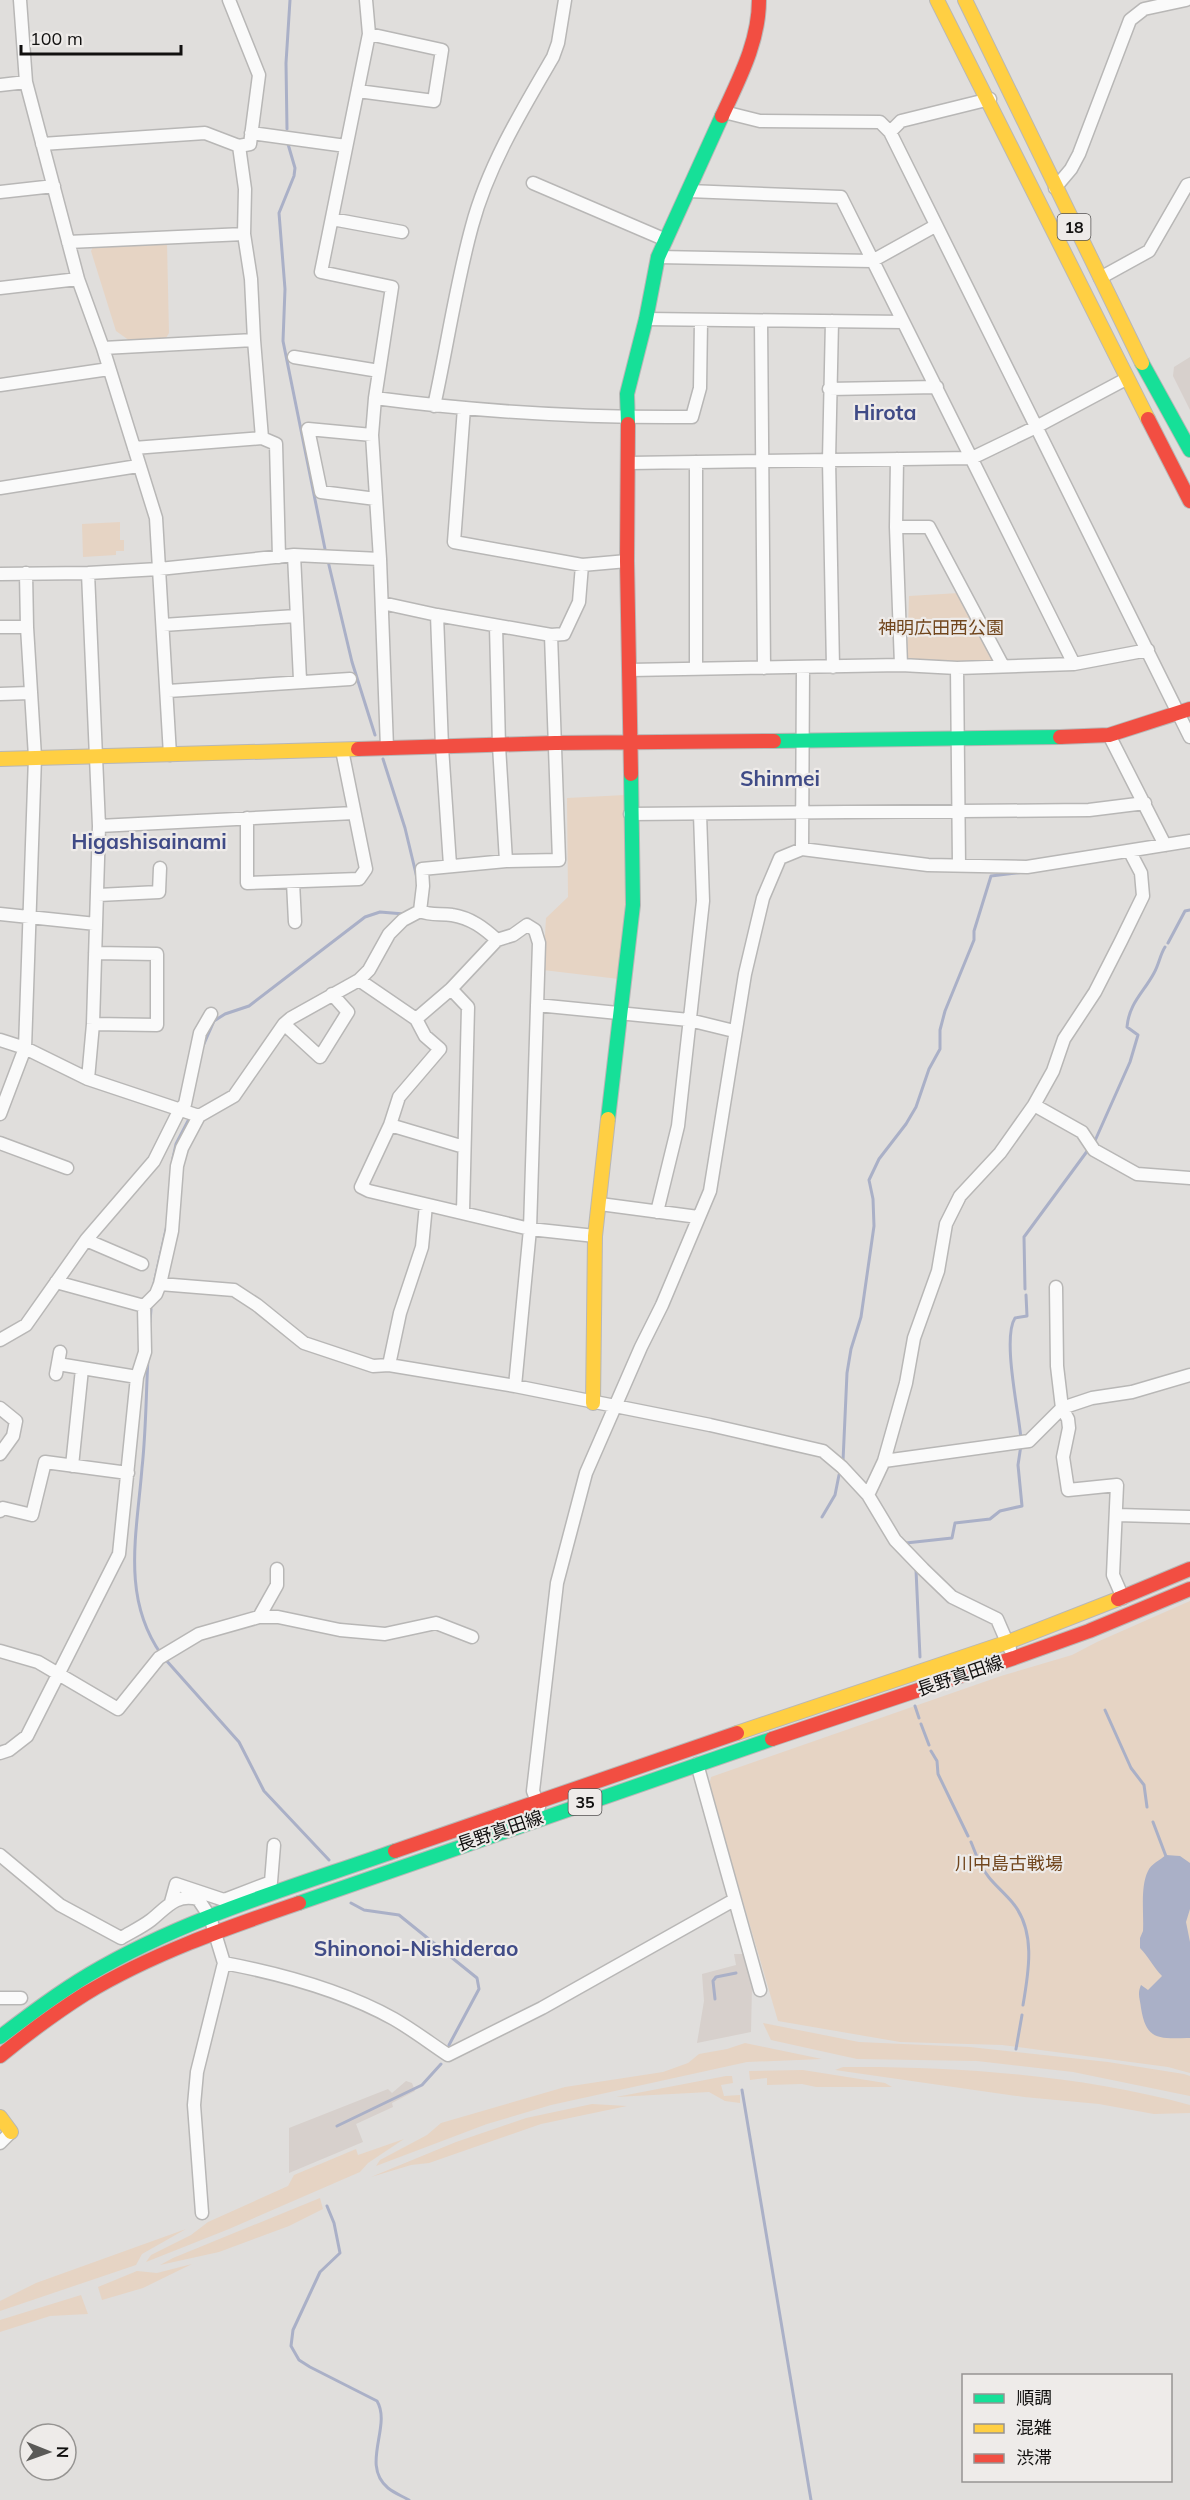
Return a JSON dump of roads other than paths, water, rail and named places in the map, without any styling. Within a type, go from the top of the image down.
[{"type":"main road","points":[[593,1403],[595,1236],[633,904],[627,561],[629,463],[626,418],[632,369],[646,319],[658,256],[750,54],[759,14],[759,0]]},
{"type":"main road","name":"18","points":[[937,0],[990,99],[1126,379],[1190,501]]},
{"type":"main road","name":"18","points":[[965,0],[1146,371],[1190,450]]},
{"type":"main road","points":[[0,759],[555,743],[958,739],[1110,735],[1185,712]]},
{"type":"main road","name":"長野真田線","points":[[0,2037],[44,2001],[110,1961],[160,1936],[210,1917],[226,1906],[273,1888],[1008,1642],[1123,1598],[1190,1569]]},
{"type":"main road","name":"長野真田線","points":[[0,2056],[28,2032],[94,1987],[168,1952],[542,1816],[1014,1658],[1089,1631],[1190,1589]]},
{"type":"main road","points":[[0,2117],[11,2132]]},
{"type":"street","points":[[20,0],[26,82],[42,144],[78,279],[103,348],[156,518],[168,690],[170,755]]},
{"type":"street","points":[[42,144],[205,133],[239,146],[250,144],[259,75],[229,0]]},
{"type":"street","points":[[366,0],[369,34],[321,272],[392,287],[375,398],[372,435],[381,559],[387,748]]},
{"type":"street","points":[[434,406],[472,226],[484,190],[508,139],[553,57],[558,43],[565,0]]},
{"type":"street","points":[[1055,188],[1071,169],[1079,154],[1130,20],[1144,9],[1186,0]]},
{"type":"street","points":[[358,91],[434,101],[442,50],[369,34]]},
{"type":"street","points":[[0,85],[26,82]]},
{"type":"street","points":[[890,132],[901,121],[990,99]]},
{"type":"street","points":[[724,112],[760,121],[880,122],[890,132],[1149,650],[1185,712],[1190,737]]},
{"type":"street","points":[[251,133],[346,146]]},
{"type":"street","points":[[239,146],[244,189],[244,234],[251,279],[262,438]]},
{"type":"street","points":[[533,183],[666,240]]},
{"type":"street","points":[[1100,278],[1149,251],[1187,185],[1190,184]]},
{"type":"street","points":[[0,192],[54,186]]},
{"type":"street","points":[[688,191],[841,198],[1074,664]]},
{"type":"street","points":[[332,219],[402,232]]},
{"type":"street","points":[[658,256],[872,261],[935,226]]},
{"type":"street","points":[[68,242],[244,234]]},
{"type":"street","points":[[0,288],[78,279]]},
{"type":"street","points":[[646,319],[903,322]]},
{"type":"street","points":[[375,398],[434,406],[626,418],[692,417],[700,388],[701,321]]},
{"type":"street","points":[[761,321],[764,668]]},
{"type":"street","points":[[832,321],[829,460],[833,667]]},
{"type":"street","points":[[103,348],[254,340]]},
{"type":"street","points":[[294,357],[379,371]]},
{"type":"street","points":[[0,385],[109,369]]},
{"type":"street","points":[[629,463],[972,458],[1126,379]]},
{"type":"street","points":[[829,389],[937,387]]},
{"type":"street","points":[[464,408],[454,542],[582,565],[627,561]]},
{"type":"street","points":[[372,435],[308,429],[321,492],[376,499]]},
{"type":"street","points":[[134,448],[262,438],[276,444],[279,557]]},
{"type":"street","points":[[897,459],[896,526],[901,665]]},
{"type":"street","points":[[696,462],[696,669]]},
{"type":"street","points":[[0,488],[138,466]]},
{"type":"street","points":[[896,526],[929,527],[1003,666]]},
{"type":"street","points":[[0,574],[159,569],[294,555],[381,559]]},
{"type":"street","points":[[294,555],[300,680]]},
{"type":"street","points":[[382,603],[496,626],[551,635],[564,634],[579,602],[582,565]]},
{"type":"street","points":[[0,1114],[25,1048],[35,758],[30,693],[26,573]]},
{"type":"street","points":[[88,573],[99,826],[93,1024],[88,1079]]},
{"type":"street","points":[[437,615],[442,747],[450,865]]},
{"type":"street","points":[[164,625],[296,616]]},
{"type":"street","points":[[496,626],[499,746],[506,861]]},
{"type":"street","points":[[0,627],[27,627]]},
{"type":"street","points":[[420,911],[423,886],[422,869],[506,861],[559,860],[551,635]]},
{"type":"street","points":[[630,670],[901,665],[957,668],[1074,664],[1149,650]]},
{"type":"street","points":[[802,849],[804,813],[803,668]]},
{"type":"street","points":[[957,668],[959,865]]},
{"type":"street","points":[[168,690],[300,680],[350,679]]},
{"type":"street","points":[[0,694],[30,693]]},
{"type":"street","points":[[1110,735],[1165,845]]},
{"type":"street","points":[[247,818],[248,883],[359,879],[366,870],[342,750]]},
{"type":"street","points":[[630,814],[1089,810],[1145,803]]},
{"type":"street","points":[[99,826],[354,813]]},
{"type":"street","points":[[657,1212],[678,1126],[703,901],[700,814]]},
{"type":"street","points":[[542,1816],[533,1791],[557,1583],[586,1473],[710,1191],[745,974],[763,898],[780,858],[802,849],[928,865],[1027,867],[1190,841]]},
{"type":"street","points":[[867,1495],[884,1461],[906,1383],[914,1338],[938,1271],[946,1224],[960,1196],[1000,1154],[1034,1105],[1053,1071],[1064,1039],[1095,992],[1143,896],[1141,873],[1130,852]]},
{"type":"street","points":[[98,895],[159,892],[160,868]]},
{"type":"street","points":[[293,882],[295,922]]},
{"type":"street","points":[[0,1753],[9,1750],[27,1736],[119,1554],[137,1377],[145,1352],[144,1306],[156,1294],[160,1284],[172,1231],[177,1166],[182,1148],[199,1116],[234,1096],[284,1024],[359,980],[369,970],[389,934],[403,920],[420,911],[431,915],[451,914],[471,920],[497,940]]},
{"type":"street","points":[[0,914],[96,924]]},
{"type":"street","points":[[416,1020],[451,989],[497,940],[513,935],[526,925],[535,930],[539,943],[530,1229],[514,1386]]},
{"type":"street","points":[[93,1024],[157,1025],[157,954],[95,953]]},
{"type":"street","points":[[359,980],[416,1020],[424,1036],[440,1049],[399,1096],[390,1125],[361,1187],[369,1191],[530,1229],[595,1236]]},
{"type":"street","points":[[451,989],[468,1007],[463,1212]]},
{"type":"street","points":[[284,1024],[320,1057],[348,1012],[332,994]]},
{"type":"street","points":[[537,1005],[689,1020],[734,1031]]},
{"type":"street","points":[[0,1340],[26,1325],[86,1240],[154,1161],[180,1109],[185,1104],[200,1033],[211,1014]]},
{"type":"street","points":[[0,1040],[25,1048],[88,1079],[199,1116]]},
{"type":"street","points":[[1034,1105],[1082,1132],[1094,1150],[1137,1174],[1190,1178]]},
{"type":"street","points":[[390,1125],[464,1147]]},
{"type":"street","points":[[0,1143],[67,1168]]},
{"type":"street","points":[[600,1204],[698,1217]]},
{"type":"street","points":[[389,1365],[400,1313],[422,1247],[426,1205]]},
{"type":"street","points":[[86,1240],[142,1264]]},
{"type":"street","points":[[56,1281],[144,1306]]},
{"type":"street","points":[[160,1284],[234,1290],[257,1305],[304,1343],[373,1366],[389,1365],[514,1386],[710,1425],[823,1451],[842,1467],[867,1495],[895,1540],[923,1569],[952,1597],[997,1619],[1014,1658]]},
{"type":"street","points":[[1056,1287],[1057,1366],[1062,1408],[1068,1419],[1069,1428],[1063,1457],[1068,1490],[1117,1485],[1113,1575],[1123,1598]]},
{"type":"street","points":[[58,1363],[137,1377]]},
{"type":"street","points":[[72,1466],[82,1369]]},
{"type":"street","points":[[884,1461],[1029,1441],[1062,1408],[1092,1398],[1132,1392],[1190,1375]]},
{"type":"street","points":[[0,1408],[16,1421],[13,1436],[0,1454]]},
{"type":"street","points":[[0,1511],[3,1508],[32,1515],[45,1462],[129,1473]]},
{"type":"street","points":[[1117,1515],[1190,1517]]},
{"type":"street","points":[[259,1617],[277,1585],[278,1569]]},
{"type":"street","points":[[0,1651],[38,1662],[58,1676],[118,1708],[162,1656],[199,1634],[259,1617],[278,1617],[340,1630],[385,1634],[436,1623],[472,1637]]},
{"type":"street","points":[[697,1764],[760,1990]]},
{"type":"street","points":[[273,1888],[274,1845]]},
{"type":"street","points":[[0,1855],[60,1905],[121,1938],[150,1921],[171,1902],[195,1894],[226,1906]]},
{"type":"street","points":[[195,1894],[210,1917],[224,1963],[197,2072],[195,2105],[202,2213]]},
{"type":"street","points":[[224,1963],[268,1972],[335,1993],[394,2019],[448,2055],[542,2008],[734,1900]]},
{"type":"street","points":[[0,1998],[21,1998]]},
{"type":"street","points":[[0,2143],[11,2132]]},
{"type":"water","points":[[1166,1855],[1180,1856],[1190,1863],[1190,1909],[1186,1922],[1190,1942],[1190,2038],[1161,2037],[1150,2031],[1143,2018],[1139,1996],[1141,1985],[1148,1990],[1162,1976],[1140,1948],[1140,1938],[1143,1931],[1143,1892],[1146,1877],[1151,1866]]},
{"type":"waterway","points":[[287,129],[286,63],[290,0]]},
{"type":"waterway","points":[[288,144],[295,168],[279,213],[285,289],[283,341],[325,549]]},
{"type":"waterway","points":[[328,561],[352,662],[375,735]]},
{"type":"waterway","points":[[383,759],[405,828],[417,878]]},
{"type":"waterway","points":[[843,1461],[847,1373],[851,1349],[861,1317],[874,1226],[873,1199],[869,1180],[879,1159],[916,1107],[929,1069],[940,1049],[940,1030],[945,1011],[974,940],[974,931],[991,876],[1025,872]]},
{"type":"waterway","points":[[1168,943],[1185,911],[1190,910]]},
{"type":"waterway","points":[[203,1046],[214,1021],[225,1014],[249,1006],[365,917],[380,912],[404,914]]},
{"type":"waterway","points":[[1094,1143],[1130,1062],[1138,1035],[1127,1027],[1128,1019],[1154,973],[1165,947]]},
{"type":"waterway","points":[[173,1158],[176,1144],[189,1119]]},
{"type":"waterway","points":[[1025,1289],[1024,1237],[1088,1150]]},
{"type":"waterway","points":[[153,1288],[167,1225]]},
{"type":"waterway","points":[[1021,1439],[1012,1376],[1010,1342],[1011,1328],[1015,1318],[1027,1316],[1026,1295]]},
{"type":"waterway","points":[[150,1322],[151,1309]]},
{"type":"waterway","points":[[148,1358],[144,1441],[135,1540],[136,1587],[140,1610],[148,1632],[161,1654]]},
{"type":"waterway","points":[[906,1543],[952,1538],[955,1523],[990,1519],[1000,1511],[1022,1506],[1018,1465],[1021,1445]]},
{"type":"waterway","points":[[822,1517],[835,1495],[839,1475]]},
{"type":"waterway","points":[[916,1570],[920,1657]]},
{"type":"waterway","points":[[165,1659],[239,1742],[264,1791],[329,1860]]},
{"type":"waterway","points":[[915,1706],[919,1718]]},
{"type":"waterway","points":[[1105,1710],[1131,1768],[1144,1785],[1147,1807]]},
{"type":"waterway","points":[[921,1724],[929,1745]]},
{"type":"waterway","points":[[931,1751],[937,1761],[938,1774],[968,1836]]},
{"type":"waterway","points":[[1153,1822],[1167,1859]]},
{"type":"waterway","points":[[971,1842],[977,1857]]},
{"type":"waterway","points":[[980,1863],[990,1879],[1020,1913],[1025,1925],[1029,1951],[1023,2005]]},
{"type":"waterway","points":[[351,1903],[364,1910],[399,1915],[477,1978],[479,1989],[449,2045]]},
{"type":"waterway","points":[[715,1999],[713,1981],[716,1977],[736,1973]]},
{"type":"waterway","points":[[1016,2049],[1022,2015]]},
{"type":"waterway","points":[[337,2126],[422,2085],[441,2064]]},
{"type":"waterway","points":[[742,2090],[811,2500]]},
{"type":"waterway","points":[[327,2206],[334,2223],[340,2253],[320,2272],[293,2330],[291,2346],[299,2360],[377,2401],[381,2411],[376,2457],[380,2479],[388,2488],[409,2500]]},
{"type":"district","name":"Hirota","points":[[885,413]]},
{"type":"district","name":"Shinmei","points":[[780,779]]},
{"type":"district","name":"Higashisainami","points":[[149,842]]},
{"type":"district","name":"Shinonoi-Nishiderao","points":[[416,1949]]},
{"type":"park label","name":"神明広田西公園","points":[[941,628]]},
{"type":"park label","name":"川中島古戦場","points":[[1009,1864]]}]
